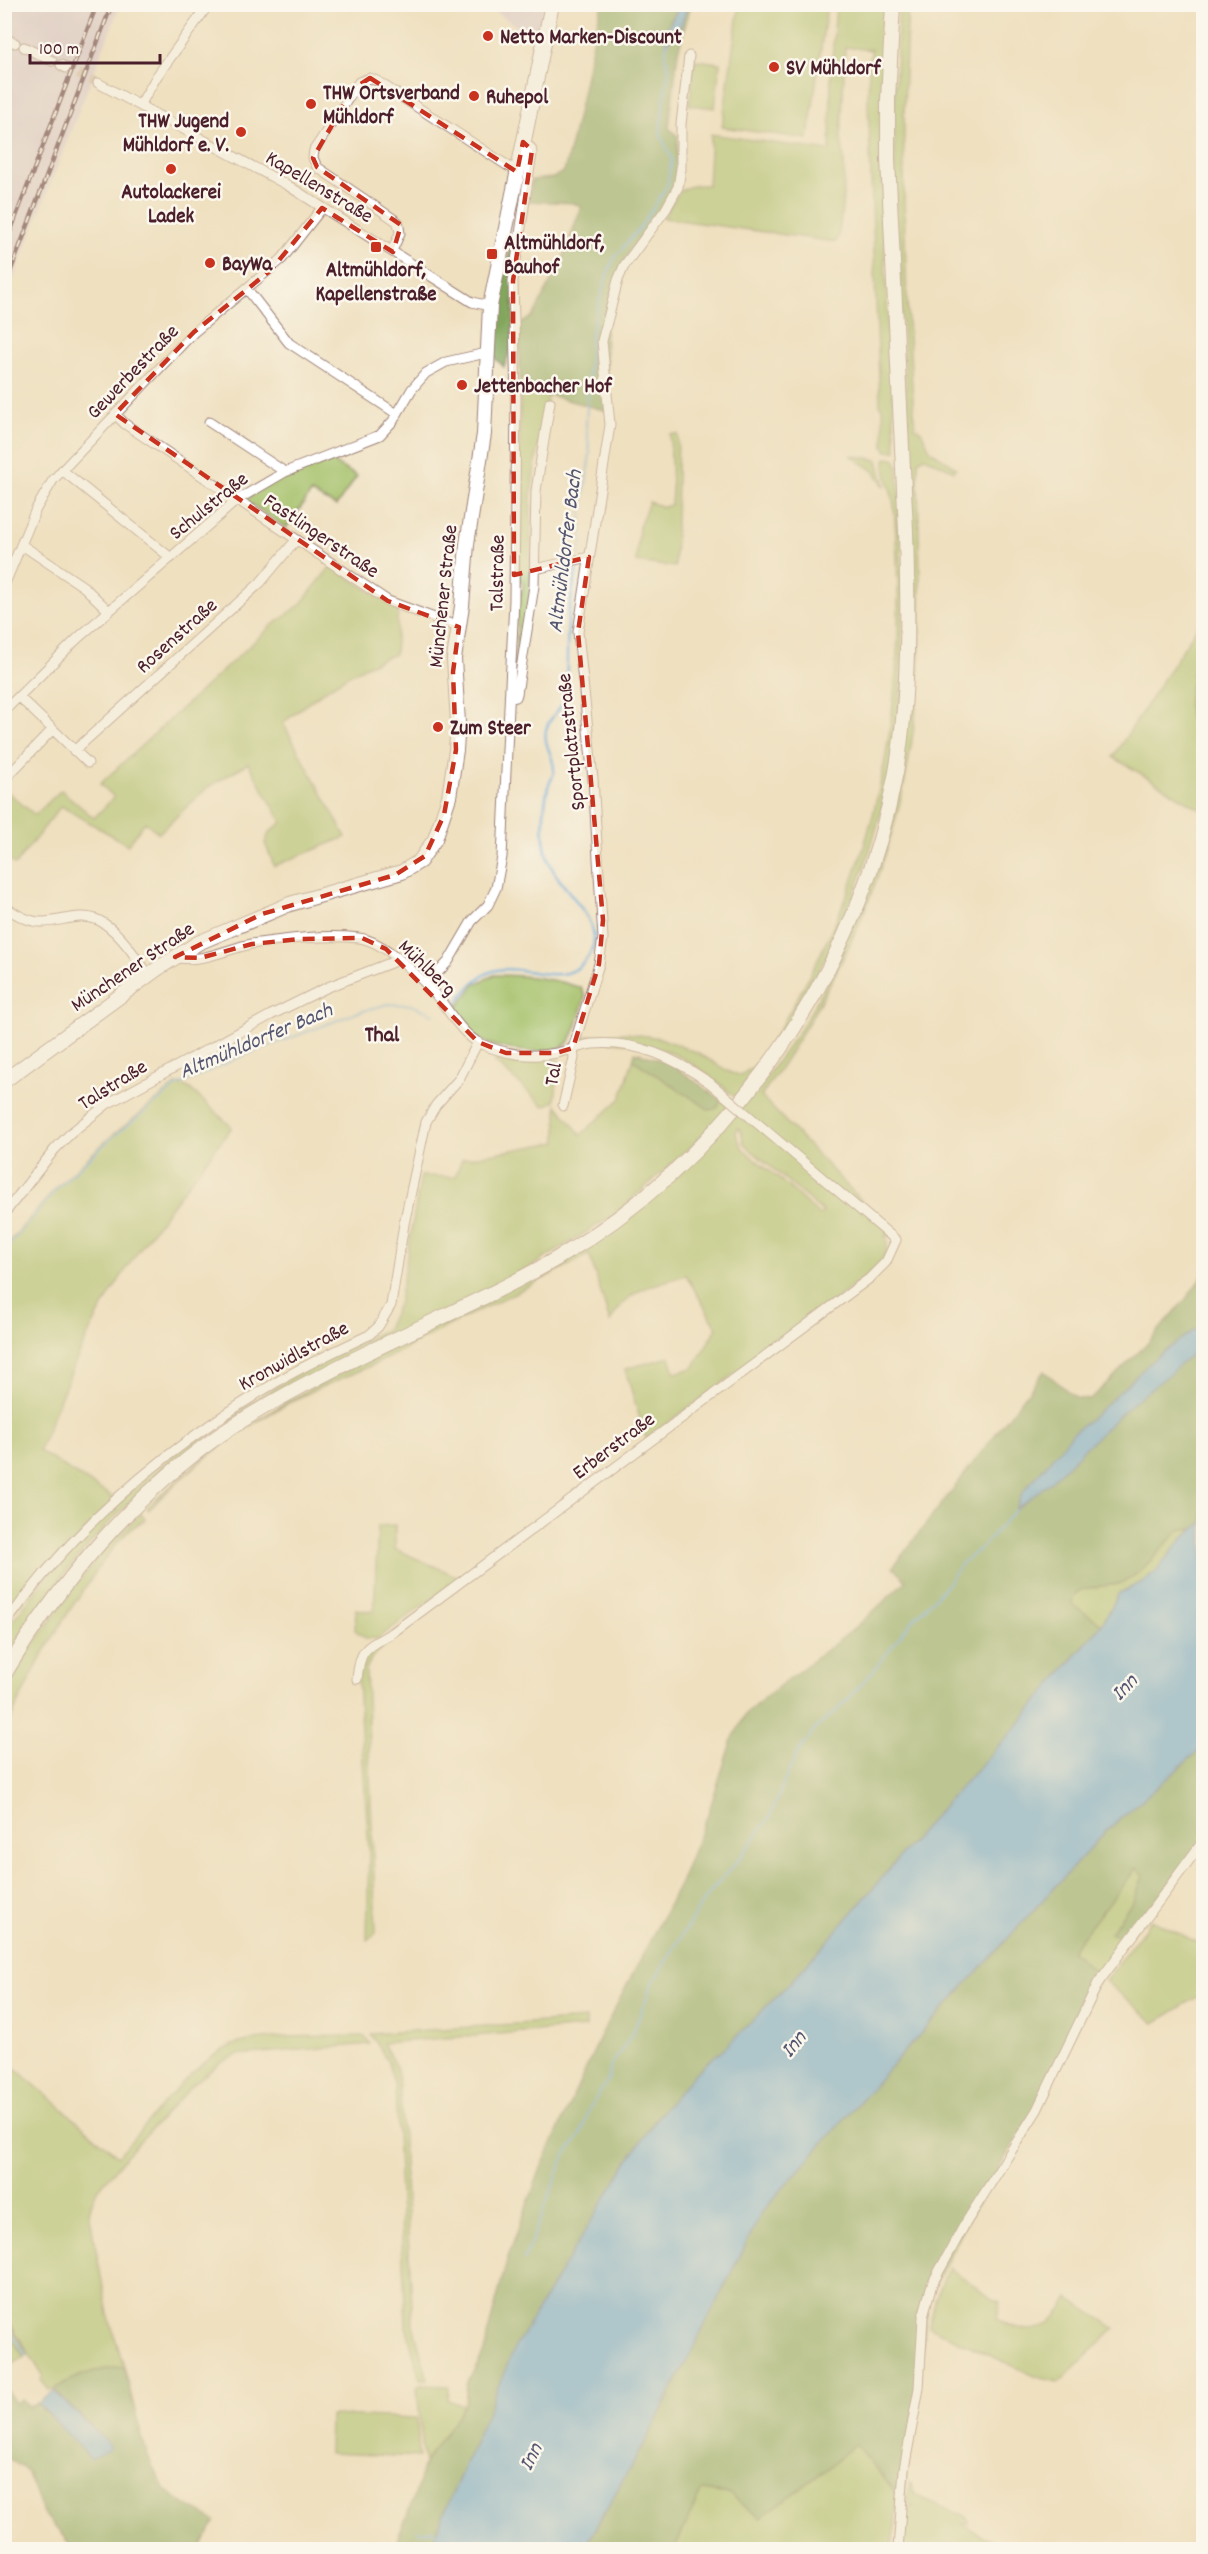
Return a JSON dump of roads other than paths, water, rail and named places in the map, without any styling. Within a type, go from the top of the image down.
[{"type":"main road","name":"Münchener Straße","points":[[4,1081],[149,975],[198,943],[262,914],[315,896],[394,875],[414,865],[425,856],[435,839],[444,816],[455,757],[458,723],[453,672],[467,544],[483,445],[490,306],[552,4]]},
{"type":"main road","points":[[4,1675],[48,1608],[105,1539],[148,1495],[212,1441],[258,1411],[325,1374],[488,1295],[557,1258],[596,1234],[649,1193],[698,1149],[734,1108],[766,1068],[818,988],[856,906],[884,824],[896,770],[905,696],[908,636],[906,530],[888,159],[888,99],[893,4]]},
{"type":"street","points":[[140,105],[157,76],[209,4]]},
{"type":"street","points":[[4,38],[60,65]]},
{"type":"street","name":"Sportplatzstraße","points":[[573,1048],[599,964],[603,938],[593,779],[578,632],[587,557],[610,425],[603,356],[604,332],[624,266],[666,209],[678,187],[681,170],[681,124],[689,56]]},
{"type":"street","points":[[392,251],[400,233],[398,222],[317,166],[313,158],[314,150],[359,82],[370,78],[377,81],[517,170]]},
{"type":"street","name":"Kapellenstraße","points":[[98,83],[287,185],[472,302],[490,306]]},
{"type":"street","name":"Talstraße","points":[[426,985],[448,962],[472,921],[488,905],[496,888],[502,857],[511,698],[516,400],[513,282],[532,153],[531,148],[523,142]]},
{"type":"street","name":"Gewerbestraße","points":[[4,586],[42,496],[62,470],[194,332],[286,254],[322,208]]},
{"type":"street","points":[[247,289],[289,343],[397,414]]},
{"type":"street","name":"Schulstraße","points":[[4,711],[78,638],[237,500],[285,472],[380,435],[387,429],[412,389],[426,373],[446,362],[486,353]]},
{"type":"street","points":[[511,698],[516,697],[517,694],[535,569],[534,509],[550,402]]},
{"type":"street","name":"Fastlingerstraße","points":[[115,414],[124,424],[388,601],[459,627]]},
{"type":"street","points":[[208,422],[285,472]]},
{"type":"street","points":[[62,470],[171,558]]},
{"type":"street","name":"Rosenstraße","points":[[74,751],[260,583],[296,540]]},
{"type":"street","points":[[22,545],[84,587],[109,611]]},
{"type":"street","points":[[535,569],[587,557]]},
{"type":"street","points":[[19,697],[88,763]]},
{"type":"street","points":[[4,780],[52,730]]},
{"type":"street","points":[[5,906],[26,919],[39,922],[78,917],[100,921],[115,933],[149,975]]},
{"type":"street","name":"Mühlberg","points":[[175,957],[200,958],[252,944],[344,937],[372,941],[386,949],[426,985],[466,1033],[478,1042],[506,1053],[530,1055],[556,1053],[573,1048],[607,1044],[645,1049],[670,1058],[710,1083],[896,1239]]},
{"type":"street","name":"Talstraße","points":[[4,1214],[55,1149],[107,1104],[271,1015],[328,987],[398,960]]},
{"type":"street","name":"Kronwidlstraße","points":[[4,1626],[67,1550],[99,1516],[167,1455],[223,1415],[277,1382],[369,1335],[378,1327],[393,1297],[404,1224],[426,1122],[436,1105],[459,1079],[478,1042]]},
{"type":"street","name":"Tal","points":[[563,1107],[574,1058],[573,1048]]},
{"type":"street","name":"Erberstraße","points":[[357,1679],[359,1661],[367,1646],[392,1633],[870,1278],[886,1262],[896,1239]]},
{"type":"street","points":[[898,2550],[904,2469],[919,2388],[923,2317],[932,2284],[965,2224],[1046,2092],[1098,1983],[1203,1840]]},
{"type":"water","points":[[680,5],[688,5],[681,25],[666,45],[666,31]]},
{"type":"water","points":[[1203,1324],[1203,1343],[1171,1373],[1130,1405],[1049,1483],[1015,1510],[1023,1492],[1073,1433],[1156,1357]]},
{"type":"water","name":"Inn","points":[[1203,1522],[1203,1747],[1105,1832],[890,2067],[762,2212],[651,2431],[583,2549],[429,2549],[515,2347],[624,2167],[656,2119],[694,2074],[730,2043],[786,1987],[835,1933],[938,1812],[1018,1725],[1102,1624],[1119,1593],[1142,1582],[1156,1571],[1184,1537]]},
{"type":"water","points":[[54,2392],[105,2440],[110,2449],[91,2459],[38,2403]]},
{"type":"waterway","name":"Altmühldorfer Bach","points":[[579,556],[582,540],[581,520],[590,453],[586,425],[591,333],[607,274],[615,257],[642,225],[667,186],[672,159],[661,136],[669,67],[665,58],[667,43]]},
{"type":"waterway","name":"Altmühldorfer Bach","points":[[456,1004],[473,983],[490,972],[508,969],[565,973],[575,970],[584,962],[592,948],[594,935],[590,922],[554,871],[548,859],[544,833],[546,796],[554,770],[545,735],[550,721],[566,695],[568,617],[578,562]]},
{"type":"waterway","name":"Altmühldorfer Bach","points":[[4,1251],[59,1186],[109,1140],[177,1086],[235,1059],[359,1012],[388,1004],[411,1005],[434,1014]]},
{"type":"waterway","points":[[524,2260],[565,2155],[581,2135],[589,2109],[608,2080],[611,2065],[633,2033],[652,1984],[705,1898],[740,1858],[769,1818],[796,1755],[816,1728],[840,1708],[873,1671],[911,1622],[946,1586],[962,1563],[983,1546],[1015,1510]]},
{"type":"waterway","name":"Altmühldorfer Bach","points":[[4,2320],[27,2356]]},
{"type":"waterway","points":[[417,2530],[436,2532]]},
{"type":"tunnel","points":[[66,68],[98,83]]},
{"type":"railway","points":[[4,248],[97,4]]},
{"type":"railway","points":[[4,288],[112,4]]},
{"type":"place","name":"Netto Marken-Discount","points":[[488,36]]},
{"type":"place","name":"SV Mühldorf","points":[[774,67]]},
{"type":"place","name":"Ruhepol","points":[[474,96]]},
{"type":"place","name":"THW Ortsverband Mühldorf","points":[[311,104]]},
{"type":"place","name":"THW Jugend Mühldorf e. V.","points":[[241,132]]},
{"type":"place","name":"Autolackerei Ladek","points":[[171,169]]},
{"type":"place","name":"Altmühldorf, Kapellenstraße","points":[[376,247]]},
{"type":"place","name":"Altmühldorf, Bauhof","points":[[492,254]]},
{"type":"place","name":"BayWa","points":[[210,263]]},
{"type":"place","name":"Jettenbacher Hof","points":[[462,385]]},
{"type":"place","name":"Zum Steer","points":[[438,727]]},
{"type":"district","name":"Thal","points":[[382,1033]]}]
